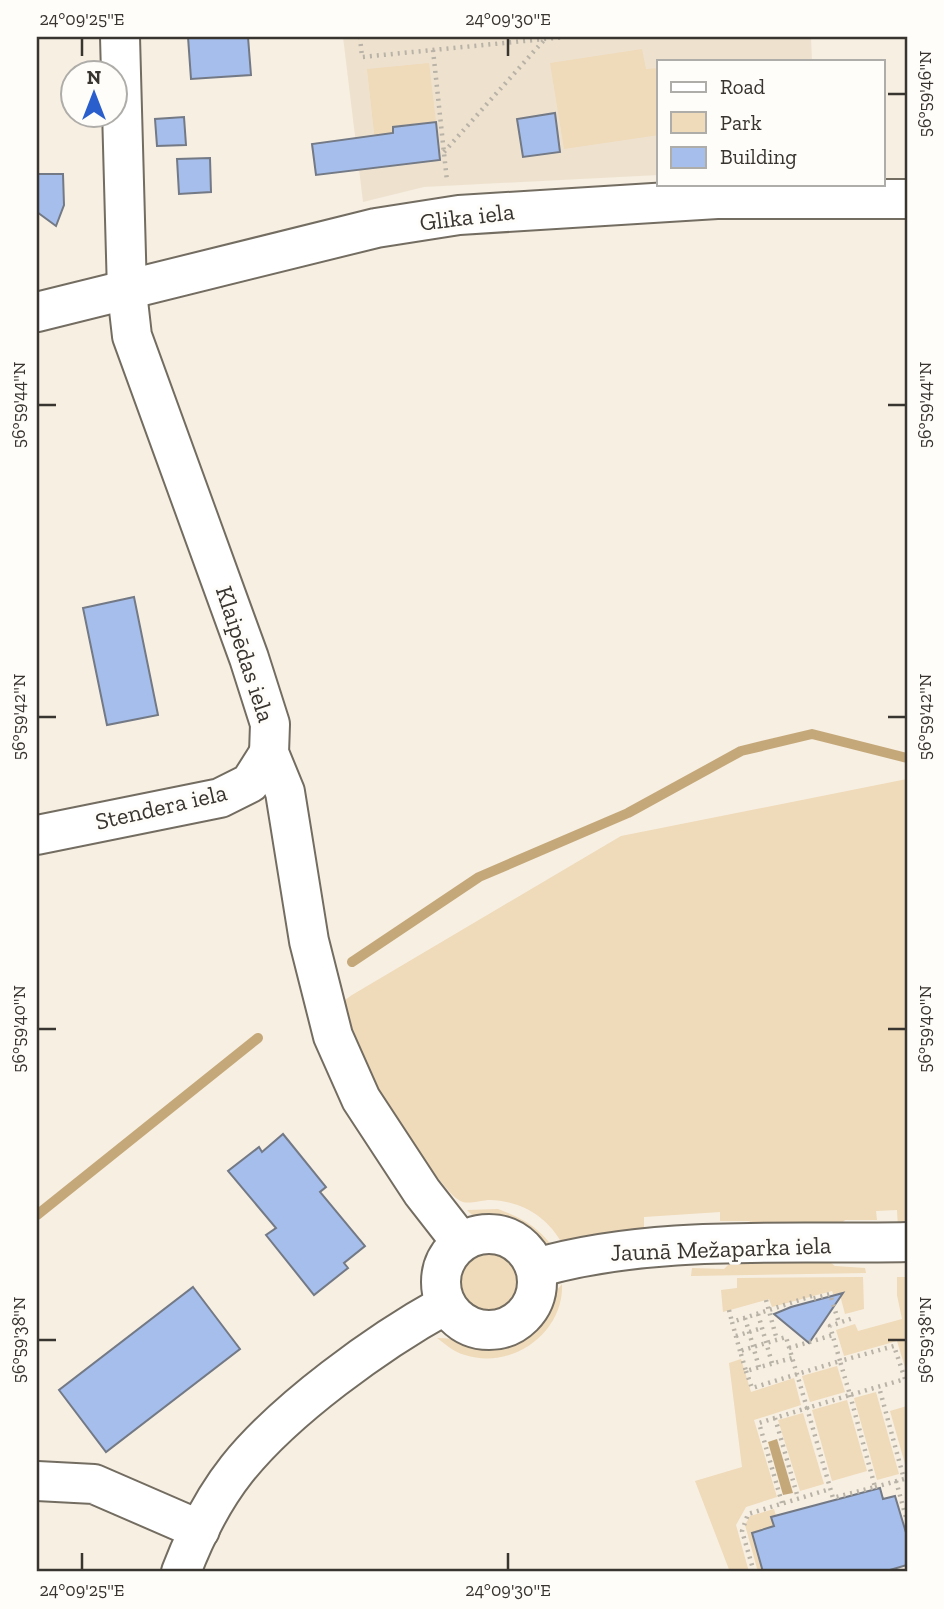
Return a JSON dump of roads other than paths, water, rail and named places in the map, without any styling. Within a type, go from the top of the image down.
[{"type":"street","name":"Klaipēdas iela","points":[[120,37],[127,292],[132,335],[249,657],[270,724],[269,753],[285,792],[309,941],[333,1036],[361,1099],[422,1192],[461,1242]]},
{"type":"street","name":"Glika iela","points":[[37,312],[127,292],[376,228],[459,215],[717,199],[907,199]]},
{"type":"street","name":"Stendera iela","points":[[37,835],[220,798],[250,783],[269,753]]},
{"type":"street","points":[[483,1234],[507,1237],[526,1250],[536,1268],[536,1295],[525,1315],[505,1328],[482,1331],[460,1322],[445,1305],[440,1282],[445,1259],[461,1242],[483,1234]]},
{"type":"street","name":"Jaunā Mežaparka iela","points":[[536,1268],[576,1257],[647,1247],[907,1242]]},
{"type":"street","points":[[181,1572],[200,1530],[237,1470],[296,1411],[381,1344],[445,1305]]},
{"type":"street","points":[[37,1481],[94,1484],[200,1530]]},
{"type":"waterway","points":[[352,962],[479,877],[628,813],[741,751],[812,734],[907,758]]},
{"type":"waterway","points":[[37,1215],[258,1038]]}]
